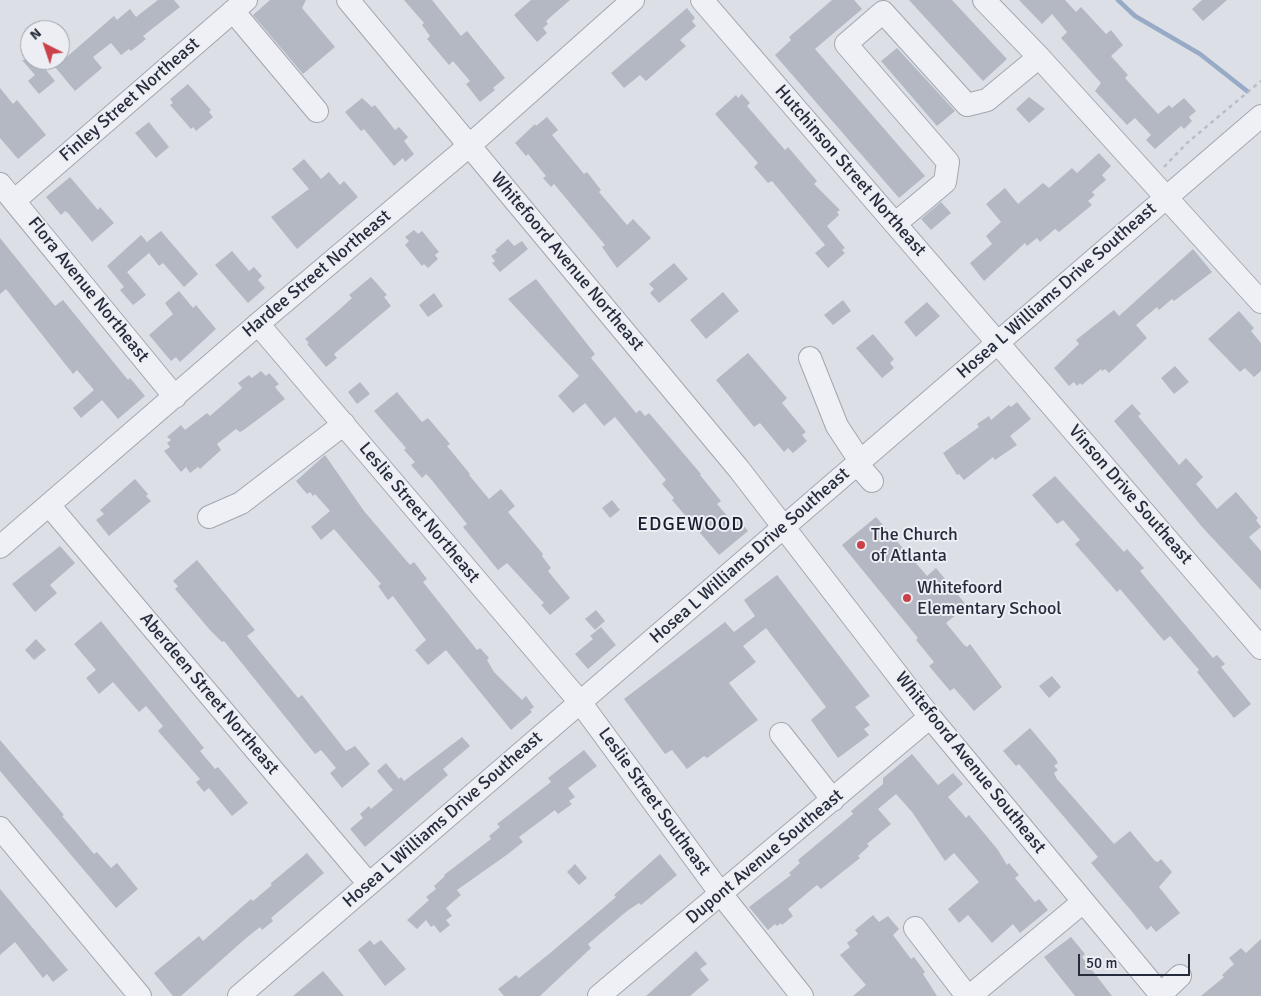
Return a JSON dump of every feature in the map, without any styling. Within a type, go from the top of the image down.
[{"type":"street","name":"Whitefoord Avenue Northeast","points":[[348,0],[785,526]]},
{"type":"street","name":"Hardee Street Northeast","points":[[0,547],[258,324],[470,145],[633,0]]},
{"type":"street","name":"Hutchinson Street Northeast","points":[[702,0],[998,342]]},
{"type":"street","points":[[984,0],[1039,57],[1261,302]]},
{"type":"street","points":[[239,5],[317,111]]},
{"type":"street","name":"Finley Street Northeast","points":[[7,192],[239,5]]},
{"type":"street","points":[[896,224],[945,182],[948,162],[846,44],[883,12],[967,105],[987,100],[1039,57]]},
{"type":"street","name":"Hosea L Williams Drive Southeast","points":[[239,996],[1261,116]]},
{"type":"street","name":"Flora Avenue Northeast","points":[[7,192],[175,397]]},
{"type":"street","name":"Leslie Street Northeast","points":[[258,324],[580,702]]},
{"type":"street","name":"Vinson Drive Southeast","points":[[998,342],[1261,648]]},
{"type":"street","points":[[810,358],[837,426],[858,462],[872,481]]},
{"type":"street","points":[[209,516],[241,503],[344,424]]},
{"type":"street","name":"Aberdeen Street Northeast","points":[[49,505],[369,884]]},
{"type":"street","name":"Whitefoord Avenue Southeast","points":[[785,526],[930,717],[1161,995]]},
{"type":"street","name":"Leslie Street Southeast","points":[[580,702],[721,894],[802,996]]},
{"type":"street","name":"Dupont Avenue Southeast","points":[[599,996],[721,894],[750,858],[833,800],[930,717]]},
{"type":"street","points":[[781,734],[833,800]]},
{"type":"street","points":[[0,828],[140,996]]},
{"type":"street","points":[[915,928],[968,996],[1083,902]]},
{"type":"street","points":[[1161,995],[1180,976]]},
{"type":"path","points":[[1158,174],[1187,143],[1261,81]]},
{"type":"building","points":[[158,0],[174,0],[180,7],[143,36],[146,39],[131,51],[129,49],[121,55],[111,43],[93,57],[102,68],[75,91],[58,70],[70,70],[70,54],[114,16],[117,20],[130,9],[136,17]]},
{"type":"building","points":[[270,0],[306,0],[302,8],[335,47],[303,74],[253,15]]},
{"type":"building","points":[[404,0],[432,0],[461,36],[467,31],[505,78],[493,88],[495,90],[480,102],[466,84],[470,81],[453,61],[449,65],[427,39],[430,36],[422,25],[424,23]]},
{"type":"building","points":[[531,0],[570,0],[546,21],[548,24],[543,28],[547,33],[537,42],[514,15]]},
{"type":"building","points":[[832,0],[854,0],[862,9],[815,49],[925,176],[899,198],[775,55],[791,40],[789,37]]},
{"type":"building","points":[[909,0],[952,0],[1007,59],[983,81]]},
{"type":"building","points":[[1019,0],[1065,0],[1076,12],[1081,7],[1106,34],[1111,30],[1123,45],[1111,56],[1128,75],[1125,78],[1158,114],[1169,105],[1172,108],[1184,98],[1196,111],[1189,117],[1192,121],[1184,129],[1181,126],[1155,149],[1146,140],[1151,135],[1135,118],[1127,125],[1095,91],[1101,83],[1061,38],[1067,32],[1052,14],[1042,24]]},
{"type":"building","points":[[1202,0],[1227,0],[1203,21],[1192,9]]},
{"type":"building","points":[[687,8],[695,18],[692,21],[696,26],[680,40],[686,46],[646,81],[640,75],[624,88],[611,73]]},
{"type":"building","points":[[897,48],[955,111],[937,126],[881,61]]},
{"type":"building","points":[[31,70],[46,70],[55,81],[39,94],[28,81],[35,75]]},
{"type":"building","points":[[188,84],[211,110],[209,112],[213,117],[196,131],[193,127],[191,129],[170,105],[173,103],[170,99]]},
{"type":"building","points":[[0,88],[13,104],[17,100],[46,135],[18,159],[0,138]]},
{"type":"building","points":[[742,94],[750,103],[747,106],[785,150],[788,147],[817,181],[814,184],[840,210],[837,212],[839,215],[827,226],[845,248],[842,250],[845,253],[828,268],[815,253],[825,245],[772,181],[768,183],[754,167],[758,163],[715,114],[736,95],[738,98]]},
{"type":"building","points":[[1029,97],[1045,109],[1029,123],[1016,109]]},
{"type":"building","points":[[362,98],[372,107],[375,105],[395,130],[399,127],[408,137],[404,141],[414,154],[405,162],[403,158],[394,166],[364,129],[361,131],[345,112]]},
{"type":"building","points":[[547,117],[558,130],[552,135],[584,174],[587,172],[601,190],[599,192],[627,225],[633,219],[651,238],[617,268],[602,247],[605,245],[554,184],[551,187],[543,178],[546,176],[528,154],[526,156],[515,143],[535,124],[536,126]]},
{"type":"building","points":[[149,122],[169,147],[156,158],[135,133]]},
{"type":"building","points":[[1099,153],[1111,166],[1102,175],[1106,180],[1092,192],[1095,195],[1088,201],[1092,205],[1059,232],[1055,229],[1040,242],[1037,238],[1027,246],[1025,243],[984,281],[970,263],[992,244],[986,236],[1001,222],[986,204],[1005,188],[1018,204],[1043,183],[1049,188],[1072,168],[1077,173]]},
{"type":"building","points":[[304,159],[321,179],[329,172],[340,185],[344,181],[358,197],[297,249],[271,217],[309,189],[292,169]]},
{"type":"building","points":[[70,177],[98,210],[100,207],[114,223],[92,242],[68,213],[65,211],[61,215],[46,197]]},
{"type":"building","points":[[941,202],[951,213],[931,230],[921,219]]},
{"type":"building","points":[[414,230],[418,234],[422,231],[439,252],[435,255],[438,259],[428,268],[424,264],[422,266],[405,245],[409,241],[405,237]]},
{"type":"building","points":[[161,231],[198,274],[184,287],[163,263],[159,266],[149,253],[127,272],[146,295],[133,305],[120,290],[124,287],[107,266],[141,235],[147,242]]},
{"type":"building","points":[[0,238],[55,306],[63,300],[128,380],[130,378],[145,396],[118,419],[102,400],[81,418],[73,408],[94,390],[77,370],[73,374],[6,289],[0,294]]},
{"type":"building","points":[[508,239],[514,246],[522,241],[528,249],[500,272],[492,263],[495,261],[491,256]]},
{"type":"building","points":[[1193,249],[1212,272],[1174,301],[1172,299],[1159,310],[1157,307],[1136,325],[1147,338],[1109,373],[1105,369],[1102,371],[1101,369],[1082,385],[1080,383],[1077,386],[1074,382],[1069,386],[1054,368],[1079,344],[1076,340],[1114,310],[1119,316]]},
{"type":"building","points":[[232,251],[249,271],[254,267],[262,276],[258,280],[265,288],[248,303],[215,265]]},
{"type":"building","points":[[674,263],[688,279],[659,303],[650,293],[654,289],[649,284]]},
{"type":"building","points":[[371,277],[387,295],[384,297],[391,306],[334,354],[337,358],[326,367],[305,339],[352,298],[349,295]]},
{"type":"building","points":[[536,279],[595,354],[591,358],[636,413],[640,410],[645,416],[649,413],[701,474],[721,501],[717,504],[734,524],[739,520],[748,531],[719,555],[672,500],[674,498],[662,484],[666,480],[615,417],[604,426],[585,403],[573,413],[558,396],[579,376],[508,299]]},
{"type":"building","points":[[179,291],[193,308],[196,305],[216,329],[180,362],[176,357],[171,361],[149,335],[173,314],[165,303]]},
{"type":"building","points":[[723,292],[739,311],[706,339],[690,320]]},
{"type":"building","points":[[434,293],[443,306],[428,317],[419,305]]},
{"type":"building","points":[[843,300],[851,311],[833,325],[824,315]]},
{"type":"building","points":[[927,302],[940,316],[916,337],[904,322]]},
{"type":"building","points":[[1239,311],[1254,328],[1251,331],[1261,343],[1261,371],[1254,377],[1245,368],[1240,372],[1208,339]]},
{"type":"building","points":[[873,334],[894,359],[890,363],[894,368],[882,378],[856,348]]},
{"type":"building","points":[[748,353],[787,398],[782,403],[806,432],[802,435],[807,441],[793,453],[788,448],[784,452],[760,423],[754,427],[716,380]]},
{"type":"building","points":[[1175,366],[1189,382],[1174,394],[1161,378]]},
{"type":"building","points":[[261,371],[266,376],[269,373],[279,384],[275,387],[285,399],[245,429],[240,432],[236,429],[217,444],[221,450],[200,469],[198,467],[190,473],[186,467],[181,472],[164,451],[170,447],[167,443],[171,440],[167,437],[181,425],[185,430],[207,413],[210,416],[242,388],[238,383],[249,375],[252,378]]},
{"type":"building","points":[[360,382],[370,394],[357,404],[348,392]]},
{"type":"building","points":[[397,392],[422,422],[428,418],[450,444],[447,446],[489,499],[501,489],[515,506],[508,512],[543,554],[542,556],[551,568],[548,571],[570,598],[550,615],[541,605],[544,603],[507,563],[498,570],[463,527],[467,524],[430,478],[426,474],[422,478],[411,465],[415,462],[404,450],[406,448],[374,411]]},
{"type":"building","points":[[1017,402],[1031,419],[1010,436],[1017,445],[995,460],[993,457],[964,480],[959,474],[957,475],[943,453],[979,427],[977,424],[989,416],[991,420],[1009,405],[1011,407]]},
{"type":"building","points":[[1132,404],[1141,414],[1138,416],[1179,465],[1186,458],[1203,477],[1196,484],[1217,509],[1236,492],[1258,518],[1256,520],[1261,527],[1249,537],[1261,551],[1261,590],[1203,528],[1114,421]]},
{"type":"building","points":[[325,455],[364,511],[410,565],[414,562],[427,579],[423,582],[477,650],[480,648],[489,658],[487,660],[494,672],[522,700],[526,696],[534,707],[530,710],[532,712],[511,730],[446,650],[428,665],[415,650],[426,640],[393,596],[388,600],[378,586],[381,584],[334,529],[321,540],[311,527],[330,511],[315,494],[313,496],[310,492],[307,494],[296,481]]},
{"type":"building","points":[[1055,476],[1124,552],[1127,549],[1144,568],[1140,571],[1213,658],[1217,655],[1225,664],[1221,667],[1251,704],[1234,718],[1197,672],[1199,670],[1170,636],[1164,641],[1120,589],[1117,592],[1075,544],[1080,540],[1063,520],[1057,524],[1032,495]]},
{"type":"building","points":[[135,479],[148,494],[146,496],[151,501],[109,536],[96,520],[104,514],[100,510]]},
{"type":"building","points":[[612,500],[620,510],[610,518],[602,508]]},
{"type":"building","points":[[876,517],[927,576],[936,568],[967,606],[946,623],[964,645],[967,647],[970,644],[1002,687],[974,711],[954,688],[950,691],[929,666],[934,662],[916,640],[918,638],[842,545]]},
{"type":"building","points":[[60,546],[75,563],[50,585],[57,593],[35,612],[12,584]]},
{"type":"building","points":[[197,560],[255,630],[247,636],[298,698],[302,695],[346,751],[355,746],[370,764],[342,788],[330,773],[336,768],[321,750],[315,754],[224,641],[222,642],[210,630],[175,589],[178,586],[173,581]]},
{"type":"building","points":[[777,575],[870,696],[855,707],[870,725],[864,729],[869,735],[838,758],[811,720],[826,707],[766,628],[743,646],[756,662],[729,683],[758,720],[707,758],[704,756],[687,769],[672,750],[665,754],[624,699],[725,622],[734,632],[755,616],[744,600]]},
{"type":"building","points":[[596,610],[605,621],[595,630],[585,619]]},
{"type":"building","points":[[101,621],[204,748],[200,751],[215,769],[218,767],[248,803],[232,816],[209,788],[204,792],[196,782],[200,779],[158,731],[163,726],[146,706],[139,712],[113,682],[99,694],[86,678],[96,670],[74,644]]},
{"type":"building","points":[[601,627],[616,645],[588,669],[575,654],[593,639],[590,636]]},
{"type":"building","points":[[36,639],[46,650],[34,660],[25,650]]},
{"type":"building","points":[[1052,676],[1061,687],[1049,698],[1039,686]]},
{"type":"building","points":[[1030,728],[1058,763],[1054,766],[1058,770],[1054,773],[1057,779],[1114,844],[1130,831],[1155,861],[1158,862],[1161,859],[1172,872],[1159,887],[1180,913],[1156,932],[1151,926],[1147,930],[1091,863],[1098,857],[1019,764],[1016,766],[1003,751]]},
{"type":"building","points":[[462,737],[470,746],[443,769],[448,775],[365,847],[350,829],[363,818],[360,814],[369,806],[371,809],[393,790],[377,771],[386,763],[399,779],[401,777],[404,781]]},
{"type":"building","points":[[0,740],[64,815],[62,816],[94,854],[97,852],[111,868],[117,863],[138,889],[116,908],[0,771]]},
{"type":"building","points":[[584,750],[597,766],[568,788],[575,797],[569,801],[572,804],[558,814],[555,810],[519,837],[523,842],[457,890],[461,895],[446,908],[452,916],[446,920],[450,925],[440,933],[434,925],[431,927],[426,920],[417,929],[407,920],[429,900],[426,897],[436,889],[434,886],[444,875],[491,839],[489,836],[500,827],[497,824],[551,782],[548,778]]},
{"type":"building","points":[[912,754],[938,785],[953,773],[963,784],[948,797],[966,818],[969,815],[998,850],[1007,865],[1009,863],[1019,875],[1015,878],[1035,902],[1039,899],[1048,910],[1020,933],[1013,924],[992,943],[968,915],[959,923],[948,909],[979,882],[954,853],[945,861],[912,812],[896,794],[878,809],[891,824],[867,844],[869,846],[858,856],[860,858],[821,889],[817,885],[788,909],[793,916],[782,925],[781,923],[777,926],[775,924],[768,930],[749,907],[791,875],[789,873],[800,863],[798,860],[853,814],[851,811],[883,784],[883,778]]},
{"type":"building","points":[[307,853],[324,873],[271,918],[273,921],[262,930],[260,927],[245,939],[181,996],[173,996],[154,973],[199,936],[203,941],[251,899],[253,901],[272,885],[270,884]]},
{"type":"building","points":[[660,854],[677,875],[641,905],[639,903],[627,911],[588,944],[591,948],[540,996],[504,996],[498,989],[516,975],[519,978],[549,954],[616,897],[614,895]]},
{"type":"building","points":[[575,864],[587,878],[579,885],[567,872]]},
{"type":"building","points":[[0,889],[68,970],[53,982],[47,974],[43,978],[15,942],[0,955]]},
{"type":"building","points":[[873,915],[879,922],[888,916],[899,929],[893,935],[911,959],[914,957],[925,972],[923,974],[937,996],[853,996],[866,985],[840,955],[850,947],[847,943],[858,934],[855,930]]},
{"type":"building","points":[[1071,937],[1085,954],[1082,957],[1112,996],[1075,996],[1044,957]]},
{"type":"building","points":[[1261,939],[1261,996],[1201,996],[1224,977],[1222,975],[1234,964],[1229,958],[1241,948],[1246,953]]},
{"type":"building","points":[[370,940],[374,945],[381,940],[406,969],[385,986],[358,950]]},
{"type":"building","points":[[696,951],[707,964],[700,969],[709,980],[690,996],[646,996]]},
{"type":"building","points":[[323,971],[344,996],[293,996]]},
{"type":"waterway","points":[[1118,0],[1135,16],[1200,54],[1247,91]]},
{"type":"place","name":"The Church of Atlanta","points":[[861,545]]},
{"type":"place","name":"Whitefoord Elementary School","points":[[907,598]]},
{"type":"district","name":"EDGEWOOD","points":[[691,525]]}]
